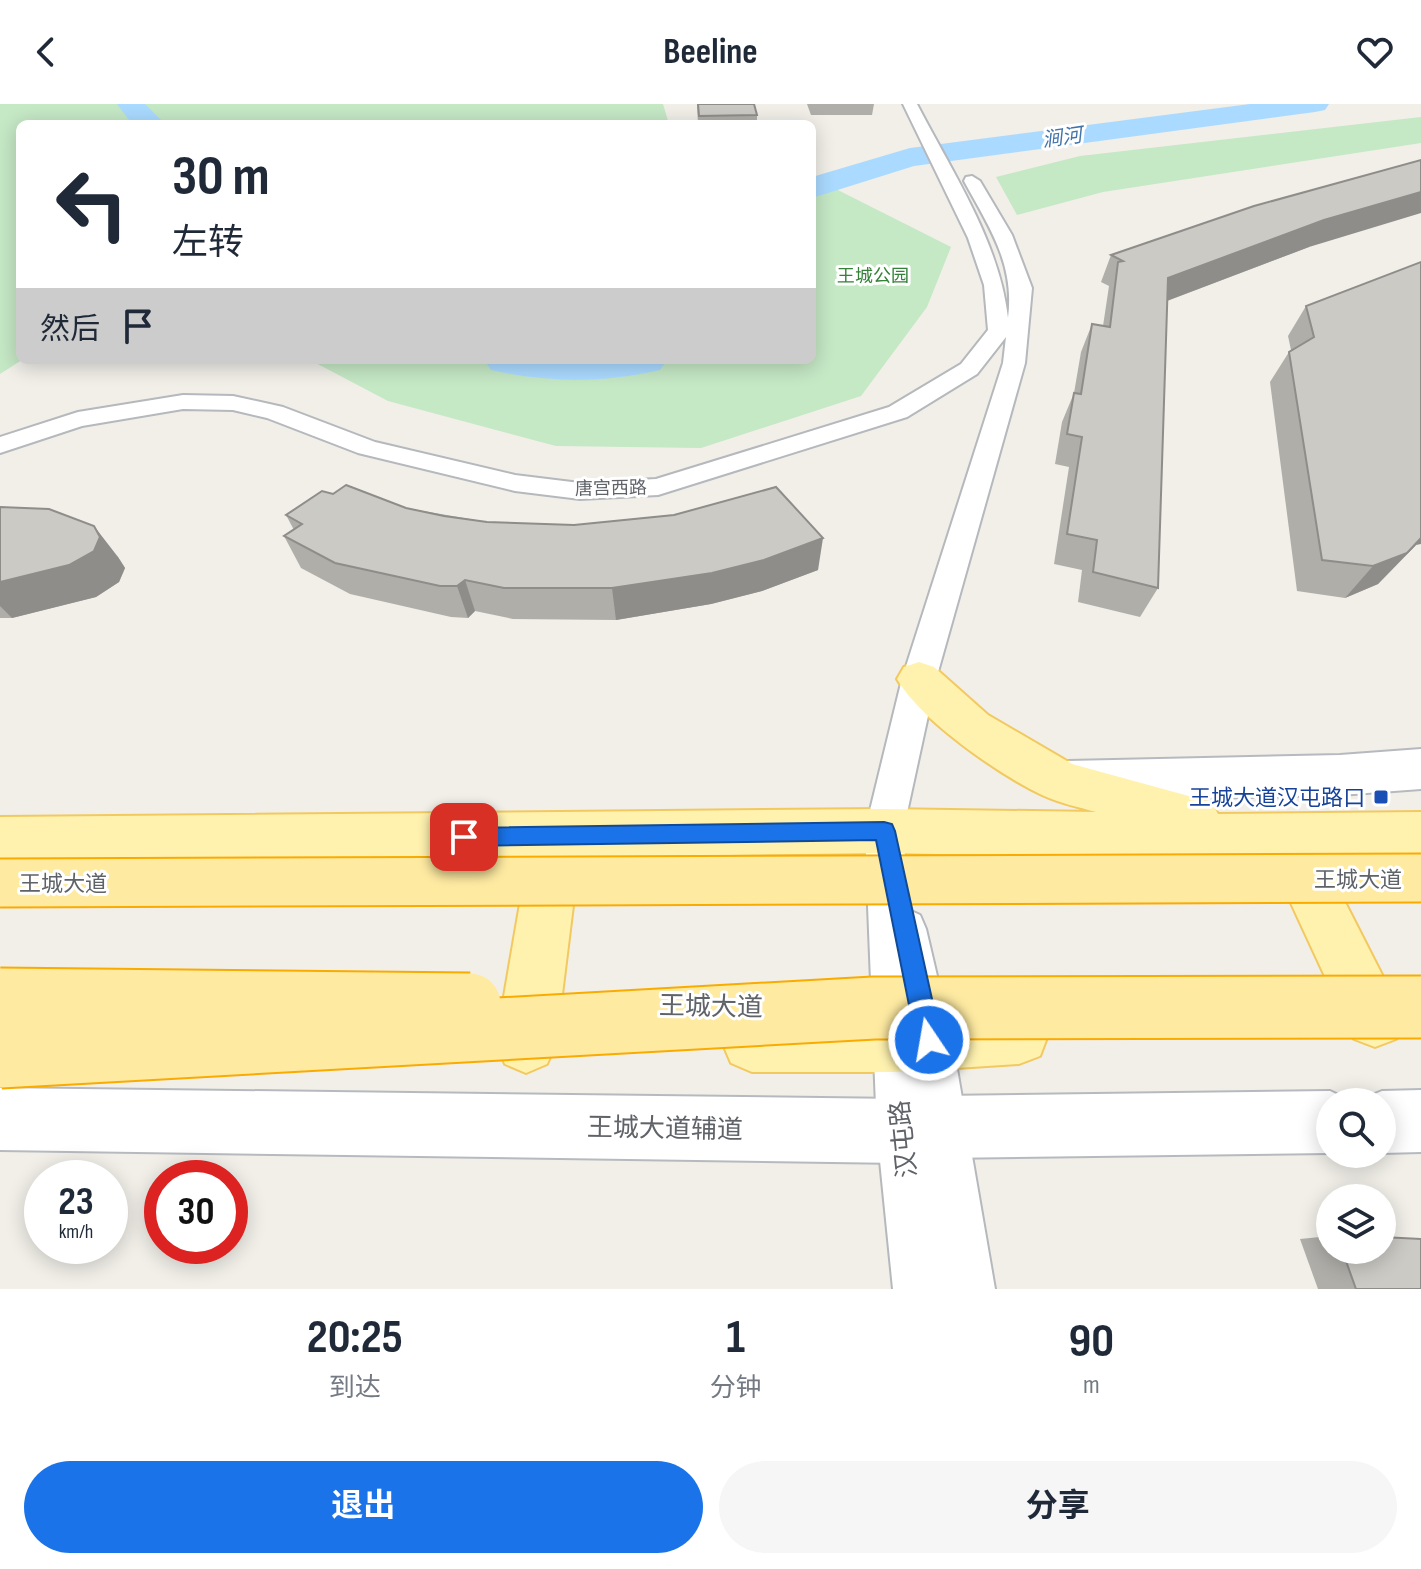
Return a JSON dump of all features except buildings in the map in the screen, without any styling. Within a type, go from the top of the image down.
[{"type":"highway","name":"王城大道","points":[[0,883],[1421,878]]},
{"type":"highway","name":"王城大道","points":[[0,999],[899,1030],[1421,976]]},
{"type":"highway","points":[[0,1057],[899,1030]]},
{"type":"main road","points":[[919,679],[972,728],[1059,781],[1177,816],[1286,838],[1406,1013]]},
{"type":"main road","points":[[1059,781],[1340,775],[1421,769]]},
{"type":"main road","points":[[0,840],[884,831],[1286,838],[1421,834]]},
{"type":"main road","points":[[526,1043],[557,836]]},
{"type":"main road","points":[[0,1045],[526,1043],[1406,1013]]},
{"type":"main road","name":"王城大道辅道","points":[[0,1119],[921,1129],[1316,1122]]},
{"type":"street","name":"唐宫西路","points":[[884,831],[919,679],[1011,380],[1022,288],[910,104]]},
{"type":"street","points":[[928,104],[943,130]]},
{"type":"street","name":"唐宫西路","points":[[0,445],[78,419],[183,402],[233,403],[274,412],[367,448],[515,483],[580,491],[658,487],[898,412],[969,369],[999,331],[990,237],[966,170]]},
{"type":"street","name":"汉屯路","points":[[884,831],[899,1030],[921,1129],[968,1289]]},
{"type":"street","name":"汉屯路","points":[[920,1289],[921,1129]]},
{"type":"green space","points":[[0,104],[663,104],[668,120],[16,120],[16,364],[0,374]]},
{"type":"green space","points":[[1421,117],[1421,143],[1103,192],[1017,215],[996,177],[1080,156]]},
{"type":"green space","name":"王城公园","points":[[816,179],[951,247],[927,307],[861,396],[701,448],[556,446],[388,401],[318,364],[816,364]]},
{"type":"waterway","name":"涧河","points":[[131,104],[133,110],[145,120]]},
{"type":"waterway","name":"涧河","points":[[816,187],[910,157],[1315,104]]},
{"type":"waterway","name":"涧河","points":[[528,364],[548,368],[596,364]]},
{"type":"place","name":"王城大道汉屯路口","points":[[1381,797]]},
{"type":"route","points":[[464,837],[884,831],[929,1040]]}]
